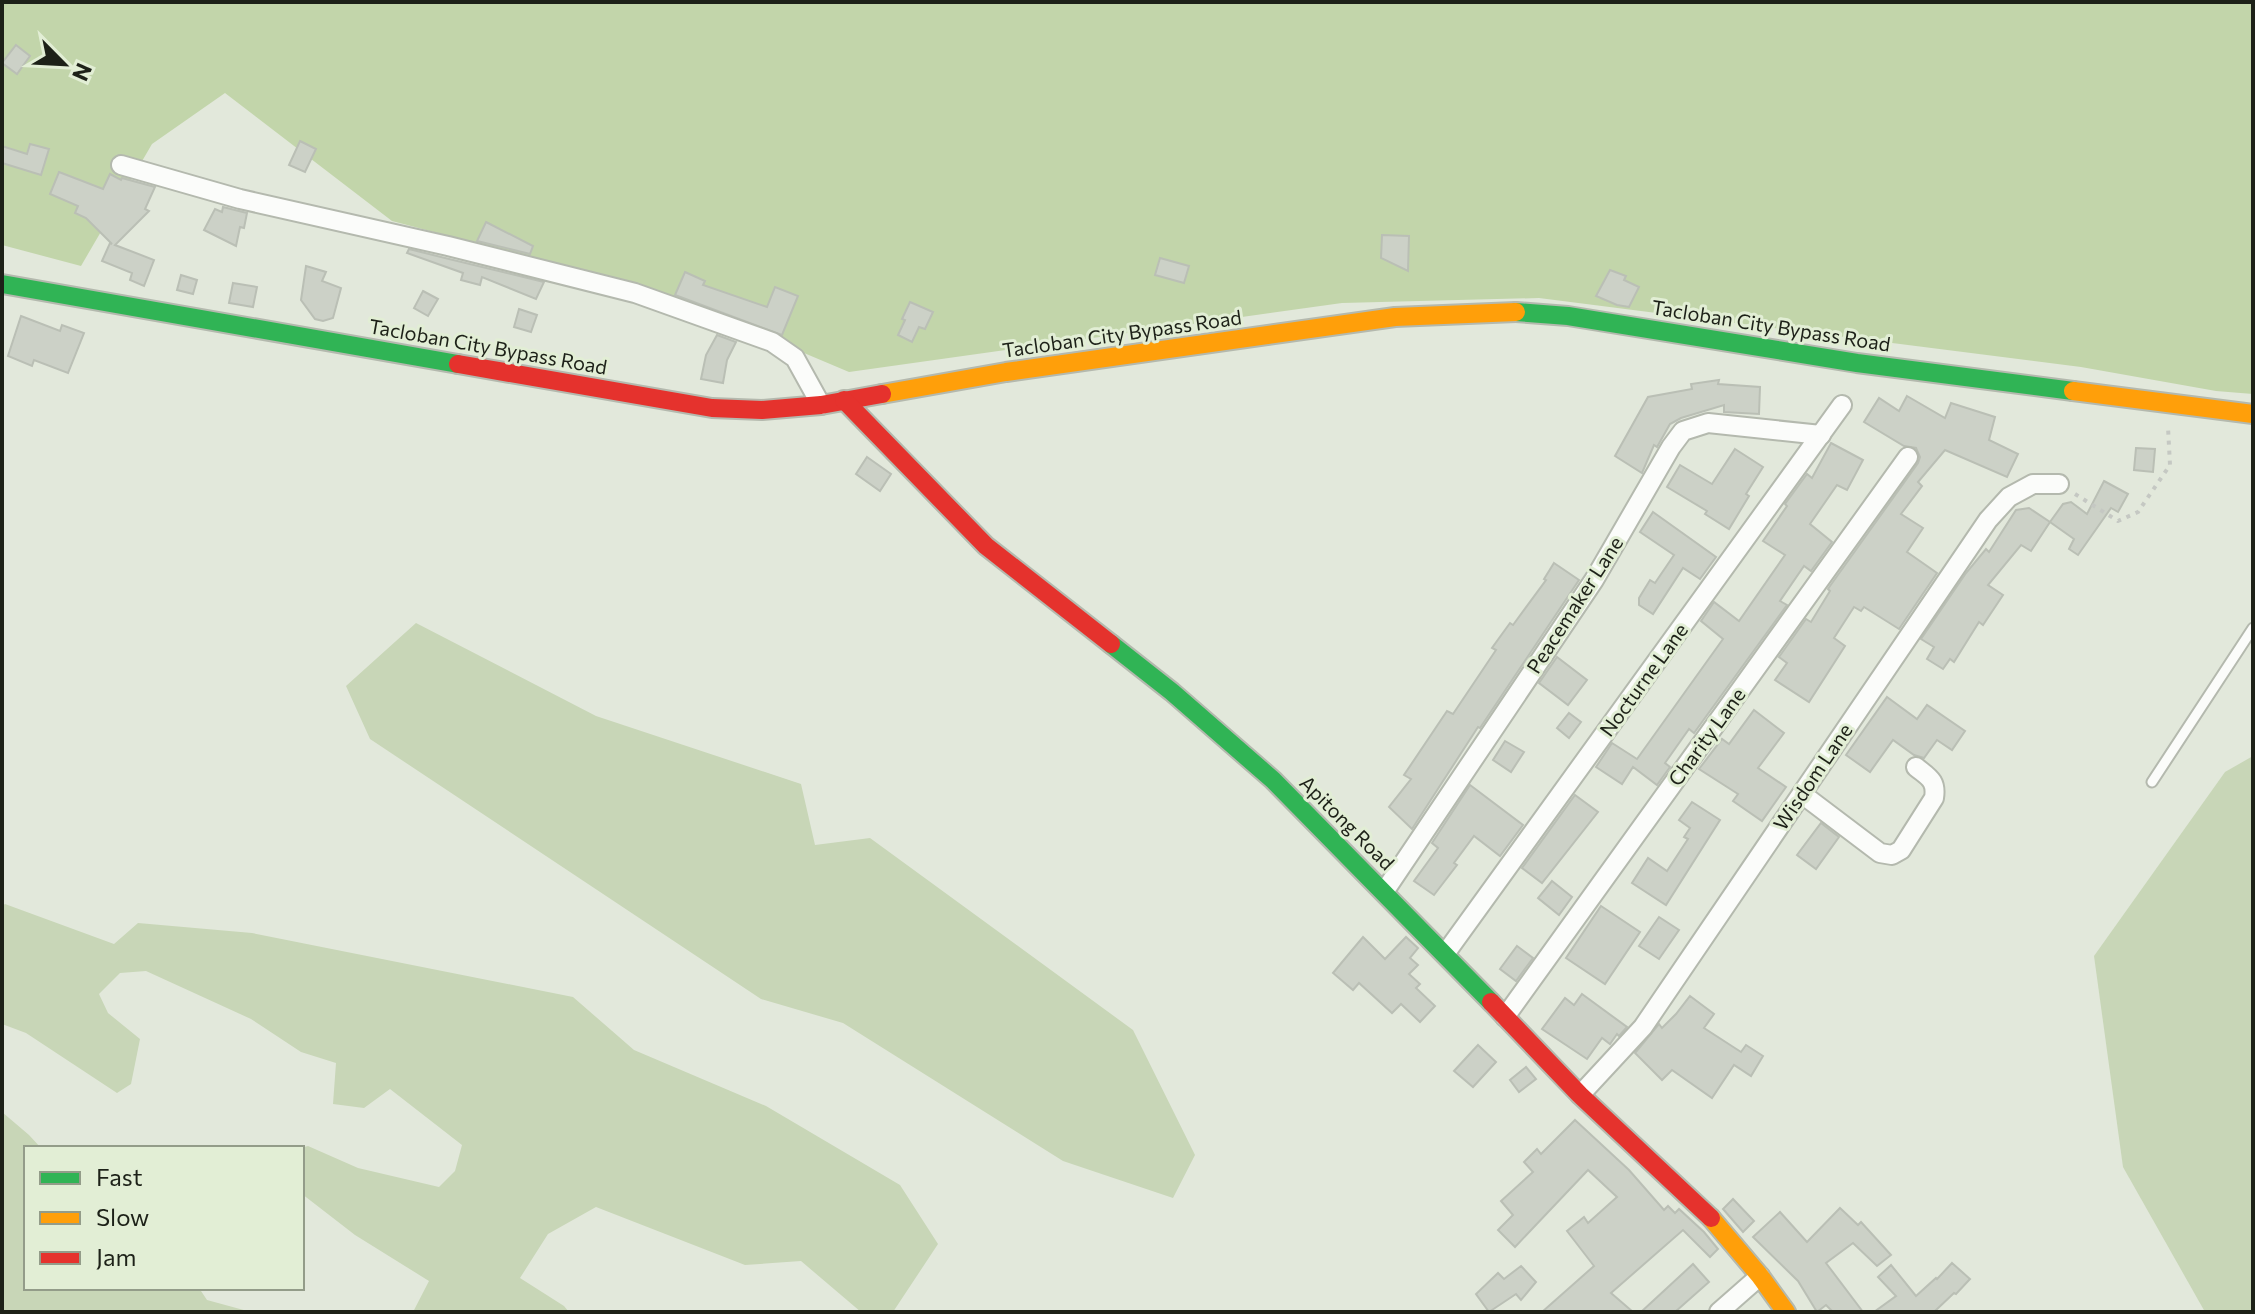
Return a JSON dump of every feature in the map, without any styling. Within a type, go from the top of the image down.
[{"type":"main road","name":"Tacloban City Bypass Road","points":[[2,284],[712,408],[762,410],[821,405],[1021,370],[1395,317],[1518,312],[1568,316],[1857,363],[2253,414]]},
{"type":"main road","name":"Apitong Road","points":[[844,400],[986,546],[1172,692],[1262,770],[1580,1095],[1715,1222],[1786,1312]]},
{"type":"street","points":[[121,165],[240,199],[448,246],[635,293],[772,342],[795,358],[821,405]]},
{"type":"street","name":"Nocturne Lane","points":[[1445,954],[1842,405]]},
{"type":"street","name":"Peacemaker Lane","points":[[1384,892],[1594,580],[1683,431],[1708,423],[1821,435]]},
{"type":"street","name":"Charity Lane","points":[[1505,1017],[1908,457]]},
{"type":"street","name":"Wisdom Lane","points":[[1580,1095],[1643,1027],[1988,520],[2009,497],[2021,490],[2033,484],[2059,484]]},
{"type":"street","points":[[1802,794],[1880,853],[1892,855],[1901,850],[1934,798],[1936,787],[1932,779],[1916,767]]},
{"type":"street","points":[[1719,1312],[1760,1276]]},
{"type":"lane","points":[[2152,782],[2253,628]]},
{"type":"path","points":[[2059,484],[2118,521],[2138,512],[2170,465],[2167,404]]},
{"type":"green space","points":[[2,2],[2253,2],[2253,394],[2216,391],[2081,367],[1539,298],[1342,303],[849,372],[655,290],[392,221],[225,93],[152,144],[81,266],[2,245]]},
{"type":"green space","points":[[416,623],[596,716],[801,784],[815,845],[870,838],[1133,1030],[1195,1155],[1173,1198],[1063,1161],[843,1023],[761,999],[370,739],[346,686]]},
{"type":"green space","points":[[2253,756],[2253,1312],[2205,1312],[2123,1167],[2094,956],[2225,772]]},
{"type":"green space","points":[[5,904],[114,944],[138,923],[252,933],[573,997],[634,1050],[766,1106],[900,1185],[938,1244],[893,1312],[861,1312],[801,1261],[745,1265],[596,1207],[548,1234],[520,1278],[569,1312],[413,1312],[429,1281],[355,1235],[304,1196],[304,1147],[358,1168],[439,1187],[455,1171],[462,1145],[390,1089],[364,1108],[333,1104],[336,1063],[301,1052],[251,1019],[146,971],[120,973],[99,994],[108,1013],[140,1039],[131,1084],[117,1093],[26,1033],[2,1024],[2,906]]},
{"type":"green space","points":[[2,1112],[39,1146],[24,1146],[24,1290],[200,1290],[207,1300],[251,1312],[2,1312]]},
{"type":"building","points":[[16,45],[30,56],[17,74],[2,63]]},
{"type":"building","points":[[300,141],[316,149],[305,172],[289,165]]},
{"type":"building","points":[[30,144],[49,149],[41,175],[2,163],[2,146],[27,154]]},
{"type":"building","points":[[59,172],[103,189],[110,174],[121,180],[155,187],[145,209],[149,211],[115,245],[154,260],[144,286],[130,280],[132,273],[102,261],[112,244],[86,218],[75,213],[78,206],[50,194]]},
{"type":"building","points":[[223,207],[247,213],[236,246],[204,230],[215,209],[222,212]]},
{"type":"building","points":[[486,222],[533,246],[530,254],[477,241]]},
{"type":"building","points":[[1382,235],[1409,236],[1408,271],[1381,258]]},
{"type":"building","points":[[409,249],[544,282],[536,299],[482,277],[480,285],[461,280],[463,273],[407,253]]},
{"type":"building","points":[[1160,258],[1189,266],[1184,283],[1155,275]]},
{"type":"building","points":[[306,266],[326,272],[322,281],[341,288],[333,318],[323,321],[315,319],[301,300]]},
{"type":"building","points":[[1610,270],[1626,276],[1624,280],[1639,287],[1629,307],[1596,296]]},
{"type":"building","points":[[685,272],[705,281],[703,285],[767,307],[775,287],[798,296],[782,335],[675,295]]},
{"type":"building","points":[[181,275],[197,280],[193,294],[177,290]]},
{"type":"building","points":[[233,283],[257,287],[253,307],[229,303]]},
{"type":"building","points":[[423,291],[438,299],[428,316],[414,308]]},
{"type":"building","points":[[910,302],[933,312],[925,329],[919,327],[912,342],[898,335]]},
{"type":"building","points":[[519,309],[537,315],[531,332],[514,327]]},
{"type":"building","points":[[21,316],[60,331],[62,325],[84,333],[68,373],[34,360],[32,366],[8,356]]},
{"type":"building","points":[[717,335],[736,342],[727,360],[723,383],[701,379],[706,355]]},
{"type":"building","points":[[1719,380],[1718,384],[1760,387],[1759,414],[1724,412],[1724,405],[1681,418],[1670,424],[1657,447],[1654,445],[1642,473],[1615,456],[1648,397],[1692,389],[1691,384]]},
{"type":"building","points":[[1907,396],[1945,418],[1951,403],[1995,417],[1989,440],[2018,454],[2007,477],[1945,450],[1918,482],[1922,486],[1901,514],[1923,528],[1907,552],[1937,573],[1899,629],[1864,607],[1861,611],[1854,607],[1834,638],[1845,646],[1809,702],[1775,680],[1787,663],[1779,657],[1806,619],[1811,622],[1830,586],[1918,463],[1920,457],[1916,448],[1904,446],[1864,422],[1879,398],[1899,411]]},
{"type":"building","points":[[1831,443],[1863,460],[1847,490],[1837,485],[1810,524],[1832,542],[1811,571],[1804,566],[1780,601],[1787,605],[1694,733],[1689,729],[1665,763],[1670,767],[1657,785],[1633,767],[1622,784],[1596,767],[1612,743],[1637,759],[1723,639],[1701,621],[1714,602],[1739,621],[1785,555],[1763,541],[1807,474],[1812,478]]},
{"type":"building","points":[[2136,448],[2155,449],[2153,472],[2134,470]]},
{"type":"building","points":[[1735,449],[1763,467],[1729,529],[1705,514],[1707,511],[1667,487],[1680,465],[1712,484]]},
{"type":"building","points":[[867,457],[891,474],[880,491],[856,474]]},
{"type":"building","points":[[2104,481],[2128,494],[2118,512],[2111,508],[2078,555],[2069,549],[2074,539],[2050,522],[2063,504],[2071,502],[2087,514]]},
{"type":"building","points":[[2029,508],[2050,522],[2031,551],[2021,545],[1988,585],[2003,595],[1983,625],[1979,622],[1954,662],[1950,659],[1943,669],[1927,659],[1934,647],[1921,639],[1966,573],[1986,549],[1989,552],[2016,510]]},
{"type":"building","points":[[1653,512],[1716,557],[1700,579],[1683,568],[1653,614],[1639,605],[1639,598],[1650,580],[1655,583],[1674,555],[1640,532]]},
{"type":"building","points":[[1554,563],[1579,580],[1412,829],[1389,807],[1411,779],[1404,775],[1447,711],[1453,714],[1496,650],[1492,648],[1546,580]]},
{"type":"building","points":[[1557,657],[1587,680],[1568,705],[1539,683]]},
{"type":"building","points":[[1887,697],[1917,719],[1927,705],[1965,731],[1952,750],[1937,740],[1924,758],[1914,755],[1893,740],[1870,772],[1846,755]]},
{"type":"building","points":[[1754,710],[1784,733],[1758,768],[1786,787],[1762,821],[1733,801],[1738,794],[1699,769],[1722,739],[1729,744]]},
{"type":"building","points":[[1569,713],[1581,722],[1569,738],[1557,728]]},
{"type":"building","points":[[1505,741],[1524,752],[1511,772],[1493,760]]},
{"type":"building","points":[[1470,785],[1523,825],[1500,856],[1474,836],[1434,895],[1414,881],[1438,848],[1432,843]]},
{"type":"building","points":[[1575,795],[1598,812],[1542,883],[1522,868]]},
{"type":"building","points":[[1692,802],[1720,820],[1666,905],[1632,883],[1648,858],[1667,871],[1688,839],[1684,837],[1690,828],[1679,820]]},
{"type":"building","points":[[1821,823],[1839,837],[1816,869],[1797,855]]},
{"type":"building","points":[[1552,881],[1572,897],[1559,915],[1538,898]]},
{"type":"building","points":[[1601,906],[1640,932],[1605,984],[1566,958]]},
{"type":"building","points":[[1659,917],[1679,930],[1659,959],[1639,946]]},
{"type":"building","points":[[1363,937],[1385,959],[1406,937],[1418,948],[1410,958],[1418,965],[1409,974],[1420,984],[1416,988],[1435,1006],[1420,1022],[1401,1004],[1392,1013],[1359,983],[1353,990],[1333,973]]},
{"type":"building","points":[[1517,946],[1533,958],[1516,981],[1500,969]]},
{"type":"building","points":[[1582,994],[1627,1027],[1610,1044],[1602,1038],[1587,1059],[1542,1029],[1565,998],[1574,1005]]},
{"type":"building","points":[[1690,996],[1714,1014],[1704,1028],[1741,1052],[1746,1045],[1763,1056],[1751,1076],[1734,1065],[1712,1098],[1672,1070],[1662,1080],[1635,1053],[1659,1024],[1662,1028]]},
{"type":"building","points":[[1478,1045],[1496,1062],[1473,1087],[1454,1071]]},
{"type":"building","points":[[1526,1067],[1536,1079],[1519,1092],[1510,1080]]},
{"type":"building","points":[[1575,1120],[1629,1170],[1664,1210],[1668,1206],[1675,1213],[1679,1209],[1718,1249],[1710,1257],[1683,1230],[1611,1293],[1633,1312],[1542,1312],[1594,1266],[1567,1231],[1584,1217],[1588,1223],[1617,1197],[1588,1170],[1515,1247],[1498,1230],[1513,1215],[1501,1201],[1533,1172],[1524,1162],[1537,1149],[1541,1154]]},
{"type":"building","points":[[1733,1199],[1754,1221],[1743,1232],[1723,1209]]},
{"type":"building","points":[[1840,1208],[1858,1225],[1861,1222],[1891,1255],[1877,1266],[1853,1243],[1826,1263],[1863,1312],[1833,1312],[1826,1305],[1817,1312],[1798,1281],[1753,1237],[1780,1212],[1807,1242]]},
{"type":"building","points":[[1952,1263],[1970,1279],[1934,1312],[1874,1312],[1896,1296],[1878,1277],[1891,1265],[1916,1296]]},
{"type":"building","points":[[1693,1264],[1709,1282],[1675,1312],[1641,1312]]},
{"type":"building","points":[[1521,1266],[1536,1282],[1521,1300],[1516,1294],[1489,1312],[1476,1294],[1498,1273],[1504,1279]]},
{"type":"traffic: fast","points":[[2,284],[458,364]]},
{"type":"traffic: fast","points":[[1516,312],[1568,316],[1857,363],[2073,391]]},
{"type":"traffic: fast","points":[[1111,644],[1172,692],[1273,780],[1491,1002]]},
{"type":"traffic: slow","points":[[882,394],[1006,372],[1395,317],[1516,312]]},
{"type":"traffic: slow","points":[[2073,391],[2253,414]]},
{"type":"traffic: slow","points":[[1711,1218],[1786,1312]]},
{"type":"traffic: jam","points":[[458,364],[712,408],[762,410],[821,405],[882,394]]},
{"type":"traffic: jam","points":[[844,400],[986,546],[1111,644]]},
{"type":"traffic: jam","points":[[1491,1002],[1580,1095],[1711,1218]]}]
